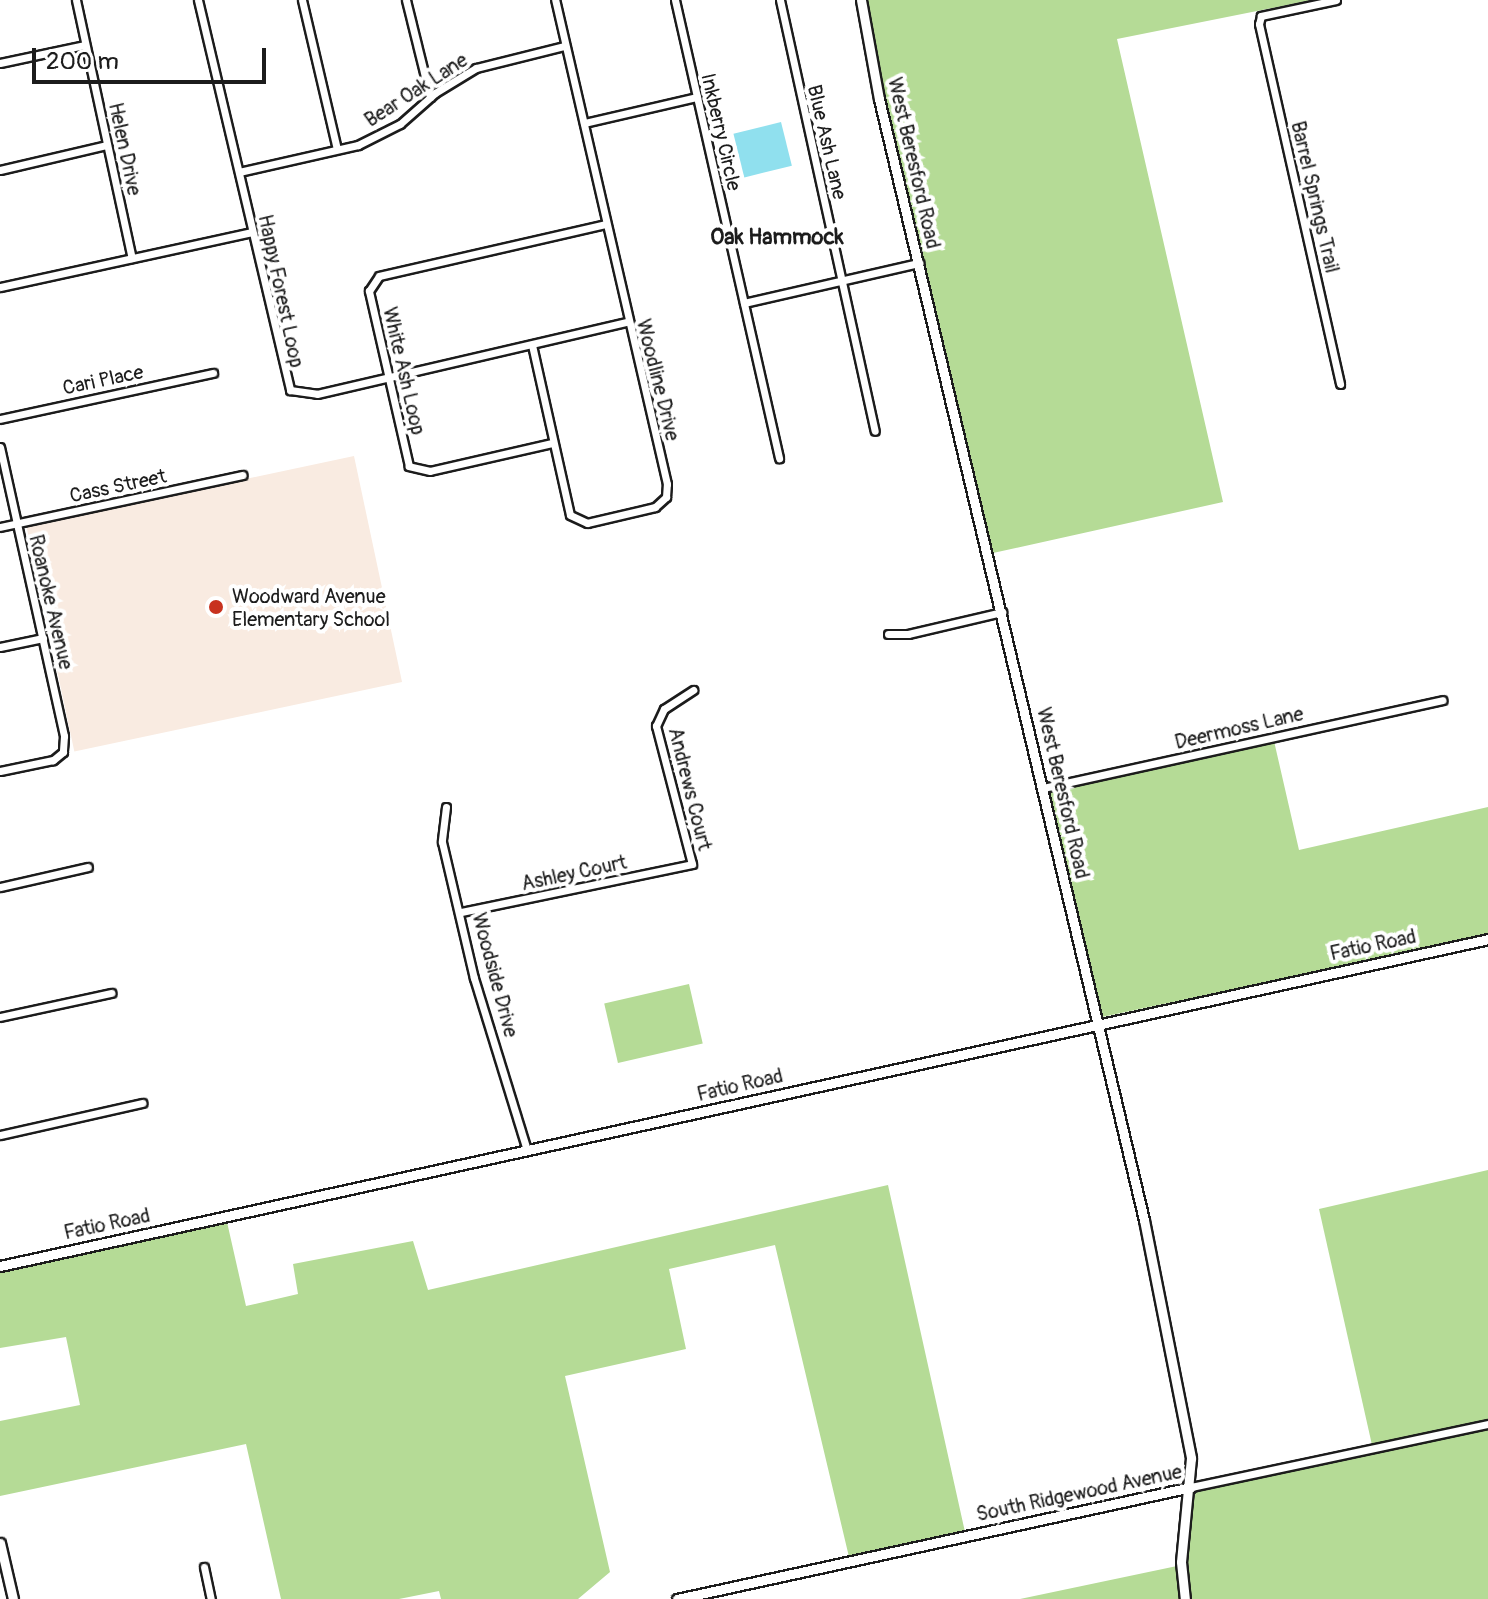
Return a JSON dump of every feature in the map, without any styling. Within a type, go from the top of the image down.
[{"type":"street","name":"Helen Drive","points":[[76,0],[132,258]]},
{"type":"street","name":"Happy Forest Loop","points":[[198,0],[290,390],[317,394],[627,322]]},
{"type":"street","points":[[302,0],[337,149]]},
{"type":"street","points":[[406,0],[430,97]]},
{"type":"street","name":"Woodline Drive","points":[[532,345],[570,515],[578,521],[655,507],[666,497],[555,0]]},
{"type":"street","name":"Inkberry Circle","points":[[675,0],[779,458]]},
{"type":"street","name":"Blue Ash Lane","points":[[780,0],[875,431]]},
{"type":"street","name":"West Beresford Road","points":[[861,0],[919,263],[1099,1022],[1184,1416],[1191,1487],[1182,1528],[1185,1599]]},
{"type":"street","name":"Barrel Springs Trail","points":[[1336,0],[1261,16],[1340,384]]},
{"type":"street","points":[[0,63],[85,45]]},
{"type":"street","name":"Bear Oak Lane","points":[[239,172],[337,149],[400,124],[430,97],[476,68],[564,46]]},
{"type":"street","points":[[584,123],[697,97]]},
{"type":"street","points":[[0,170],[107,145]]},
{"type":"street","name":"White Ash Loop","points":[[552,443],[418,471],[406,454],[369,291],[379,276],[606,224]]},
{"type":"street","points":[[0,287],[252,232]]},
{"type":"street","points":[[744,303],[919,263]]},
{"type":"street","name":"Cari Place","points":[[0,419],[213,373]]},
{"type":"street","name":"Roanoke Avenue","points":[[0,447],[64,736],[63,752],[53,760],[0,771]]},
{"type":"street","name":"Cass Street","points":[[0,527],[242,475]]},
{"type":"street","points":[[888,634],[908,634],[1002,612]]},
{"type":"street","points":[[0,647],[43,638]]},
{"type":"street","name":"Andrews Court","points":[[692,864],[656,726],[664,709],[693,690]]},
{"type":"street","name":"Deermoss Lane","points":[[1043,788],[1442,700]]},
{"type":"street","name":"Woodside Drive","points":[[446,807],[442,842],[461,912],[474,978],[527,1150]]},
{"type":"street","name":"Ashley Court","points":[[461,912],[692,864]]},
{"type":"street","points":[[0,887],[88,867]]},
{"type":"street","name":"Fatio Road","points":[[0,1266],[1099,1022],[1488,939]]},
{"type":"street","points":[[0,1017],[111,993]]},
{"type":"street","points":[[0,1135],[142,1103]]},
{"type":"street","name":"South Ridgewood Avenue","points":[[677,1599],[1488,1424]]},
{"type":"street","points":[[0,1543],[13,1599]]},
{"type":"street","points":[[204,1567],[211,1599]]},
{"type":"shaded area","name":"Woodward Avenue Elementary School","points":[[354,456],[402,682],[74,752],[26,526]]},
{"type":"green space","points":[[865,0],[1312,0],[1117,39],[1223,502],[993,553],[884,98]]},
{"type":"green space","points":[[1274,741],[1299,850],[1488,807],[1488,935],[1102,1017],[1049,791]]},
{"type":"green space","points":[[689,984],[703,1043],[618,1063],[604,1004]]},
{"type":"green space","points":[[1488,1170],[1488,1420],[1372,1445],[1319,1209]]},
{"type":"green space","points":[[888,1185],[965,1532],[849,1557],[775,1245],[669,1269],[686,1349],[565,1376],[610,1572],[578,1599],[441,1599],[439,1591],[399,1599],[281,1599],[246,1444],[0,1496],[0,1421],[80,1405],[66,1337],[0,1348],[0,1273],[227,1222],[246,1306],[298,1294],[293,1264],[413,1241],[428,1290]]},
{"type":"green space","points":[[1488,1428],[1488,1599],[1189,1599],[1187,1528],[1196,1490]]},
{"type":"green space","points":[[1177,1566],[1180,1599],[1020,1599]]},
{"type":"water","points":[[781,122],[792,166],[744,178],[733,134]]},
{"type":"place","name":"Woodward Avenue Elementary School","points":[[216,607]]},
{"type":"district","name":"Oak Hammock","points":[[777,238]]}]
